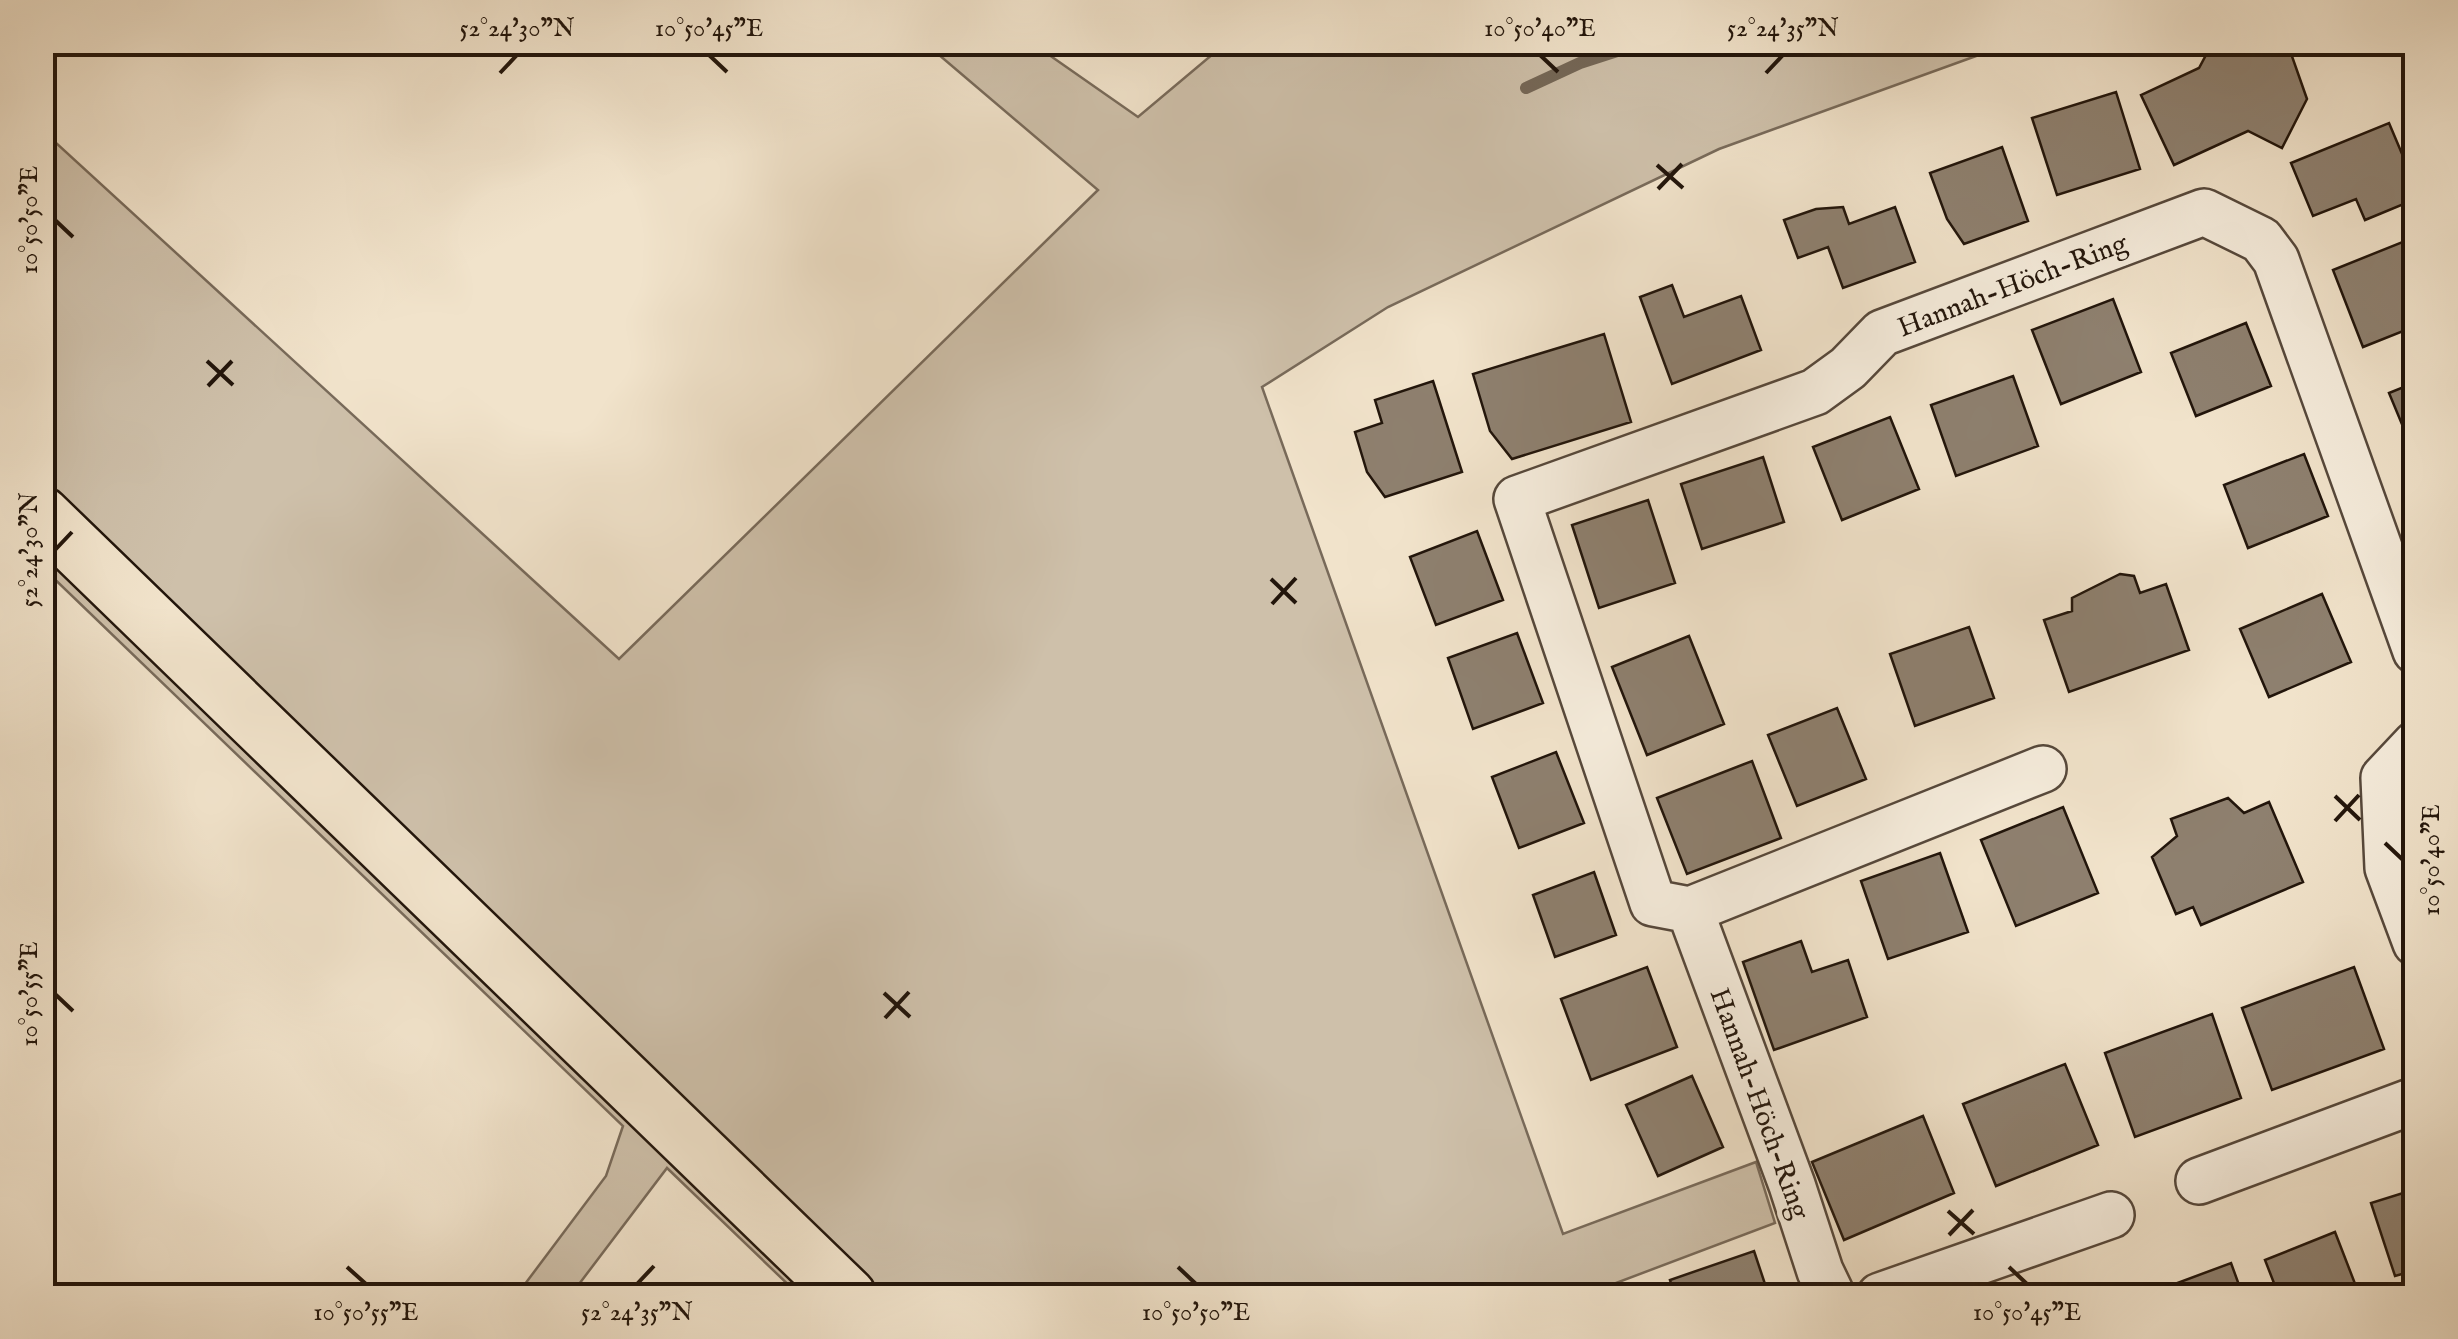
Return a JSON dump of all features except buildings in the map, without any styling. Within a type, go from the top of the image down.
[{"type":"main road","points":[[42,515],[848,1296]]},
{"type":"street","name":"Hannah-Höch-Ring","points":[[1832,1296],[1690,910],[1653,902],[1517,499],[1815,392],[1848,368],[1882,333],[2204,212],[2261,240],[2276,260],[2416,651]]},
{"type":"street","points":[[2416,744],[2384,778],[2388,868],[2416,942]]},
{"type":"street","points":[[1690,910],[2043,769]]},
{"type":"street","points":[[2199,1181],[2416,1100]]},
{"type":"street","points":[[1880,1296],[2111,1215]]},
{"type":"shaded area","points":[[925,43],[1032,43],[1138,117],[1226,43],[2012,43],[1719,149],[1388,307],[1262,387],[1563,1234],[1756,1162],[1775,1223],[1608,1286],[1611,1296],[800,1296],[667,1168],[570,1296],[516,1296],[606,1176],[623,1126],[43,568],[42,130],[619,659],[1098,190]]},
{"type":"waterway","points":[[1526,88],[1580,63],[1645,42]]}]
